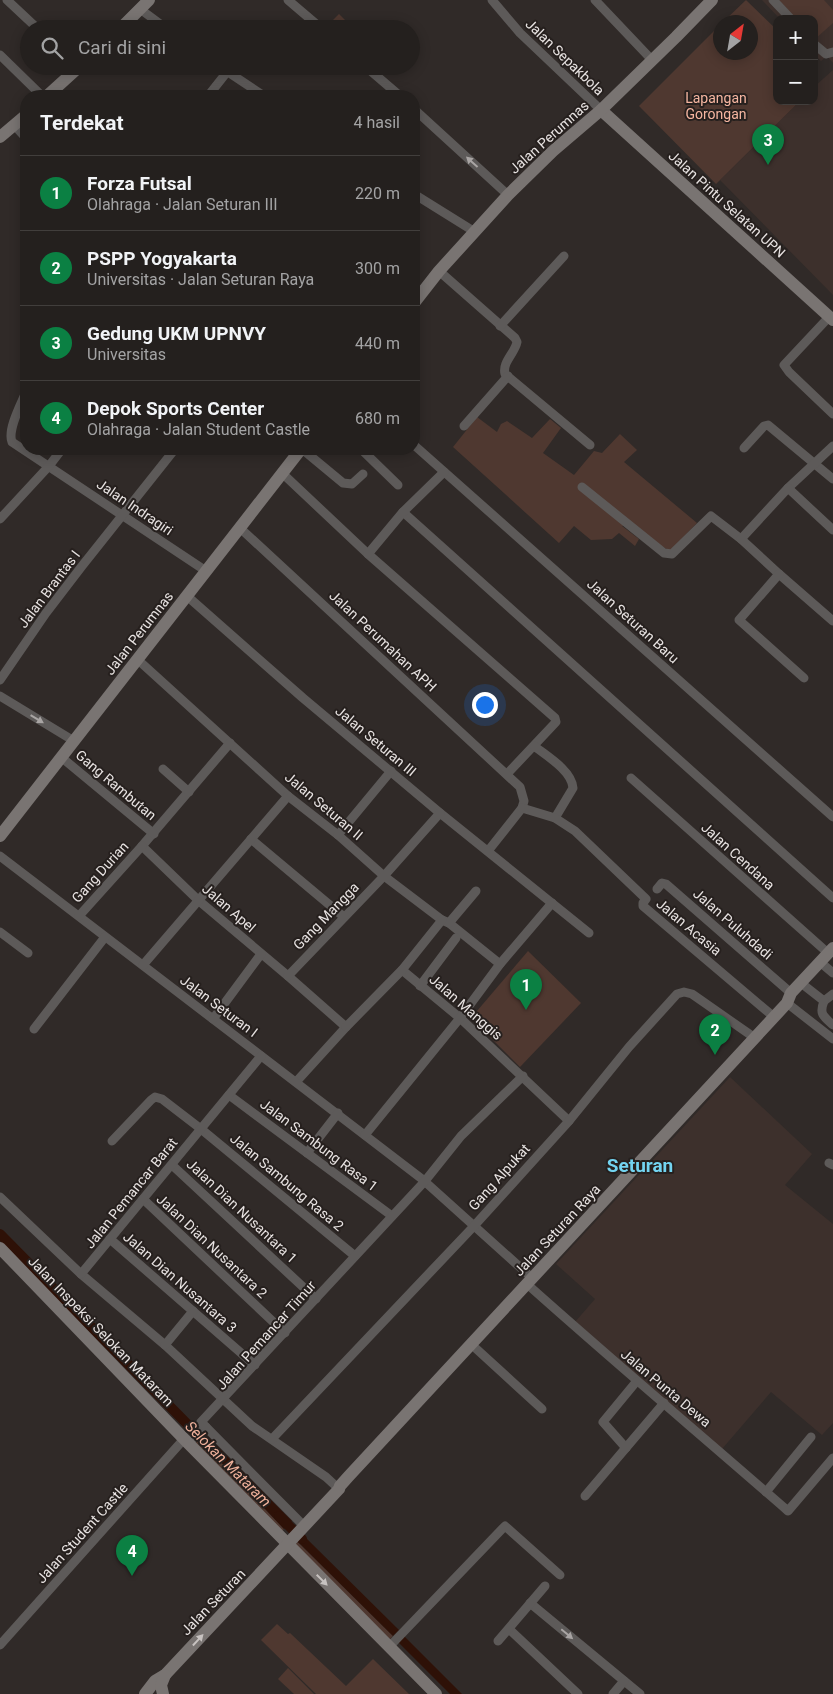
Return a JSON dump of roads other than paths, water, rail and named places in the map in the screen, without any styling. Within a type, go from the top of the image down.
[{"type":"main road","name":"Jalan Perumnas","points":[[420,295],[439,271],[508,195],[553,151],[601,110],[709,1]]},
{"type":"main road","points":[[129,20],[145,4]]},
{"type":"main road","points":[[54,90],[70,75]]},
{"type":"main road","name":"Jalan Pintu Selatan UPN","points":[[601,110],[831,318]]},
{"type":"main road","points":[[0,137],[20,120]]},
{"type":"main road","name":"Jalan Perumnas","points":[[0,836],[297,455]]},
{"type":"main road","name":"Jalan Seturan Raya","points":[[288,1543],[774,1018],[801,982],[827,954]]},
{"type":"main road","name":"Jalan Inspeksi Selokan Mataram","points":[[0,1248],[288,1543],[392,1644],[436,1694]]},
{"type":"main road","name":"Jalan Seturan","points":[[164,1675],[288,1543]]},
{"type":"main road","points":[[145,1694],[155,1681],[164,1675]]},
{"type":"main road","points":[[163,1694],[161,1685],[164,1675]]},
{"type":"street","points":[[8,0],[29,20]]},
{"type":"street","points":[[288,0],[311,20]]},
{"type":"street","name":"Jalan Sepakbola","points":[[492,0],[520,33],[601,110]]},
{"type":"street","points":[[595,0],[652,60]]},
{"type":"street","points":[[773,0],[787,15]]},
{"type":"street","points":[[145,4],[159,20]]},
{"type":"street","points":[[818,47],[826,54],[833,52]]},
{"type":"street","points":[[0,55],[20,75]]},
{"type":"street","points":[[20,75],[36,90]]},
{"type":"street","points":[[213,90],[226,75]]},
{"type":"street","points":[[232,75],[255,90]]},
{"type":"street","points":[[376,75],[393,90]]},
{"type":"street","points":[[420,114],[508,195]]},
{"type":"street","points":[[14,126],[20,132]]},
{"type":"street","points":[[420,198],[475,232]]},
{"type":"street","points":[[500,326],[564,256]]},
{"type":"street","points":[[439,271],[500,326],[513,335],[517,342],[504,368],[505,374],[590,445]]},
{"type":"street","points":[[831,318],[784,365],[833,414]]},
{"type":"street","points":[[464,426],[508,376]]},
{"type":"street","name":"Jalan Indragiri","points":[[20,407],[10,437],[12,442],[20,447]]},
{"type":"street","points":[[744,448],[764,426],[768,425],[833,479]]},
{"type":"street","points":[[741,539],[788,488],[833,446]]},
{"type":"street","name":"Jalan Seturan Baru","points":[[420,450],[833,817]]},
{"type":"street","name":"Jalan Indragiri","points":[[32,455],[206,571]]},
{"type":"street","points":[[0,519],[57,455]]},
{"type":"street","name":"Jalan Brantas I","points":[[0,680],[46,613],[170,455]]},
{"type":"street","points":[[309,455],[343,483],[352,484],[363,474]]},
{"type":"street","points":[[367,455],[398,485]]},
{"type":"street","points":[[368,554],[403,512],[444,472]]},
{"type":"street","points":[[282,473],[368,554],[554,716],[556,722],[507,774]]},
{"type":"street","points":[[582,487],[664,552],[672,554],[711,516],[741,539],[833,621]]},
{"type":"street","points":[[788,488],[833,530]]},
{"type":"street","points":[[403,512],[833,898]]},
{"type":"street","name":"Jalan Perumahan APH","points":[[240,528],[520,786],[524,801],[522,808]]},
{"type":"street","points":[[779,574],[739,620],[804,678]]},
{"type":"street","name":"Jalan Seturan III","points":[[187,596],[303,698],[440,813],[589,933]]},
{"type":"street","name":"Jalan Seturan II","points":[[137,659],[288,796],[338,835],[384,876],[500,964]]},
{"type":"street","points":[[0,696],[74,741]]},
{"type":"street","points":[[142,846],[230,743]]},
{"type":"street","points":[[534,746],[561,768],[573,785],[555,818]]},
{"type":"street","name":"Gang Rambutan","points":[[61,757],[154,834]]},
{"type":"street","points":[[163,769],[189,792]]},
{"type":"street","points":[[338,835],[391,771]]},
{"type":"street","name":"Jalan Cendana","points":[[631,778],[827,954],[833,973]]},
{"type":"street","points":[[143,965],[288,796]]},
{"type":"street","points":[[488,851],[522,808]]},
{"type":"street","name":"Jalan Acasia","points":[[522,808],[555,818],[576,831],[646,899],[643,906],[774,1018]]},
{"type":"street","name":"Gang Mangga","points":[[288,976],[384,876],[440,813]]},
{"type":"street","points":[[251,840],[344,917]]},
{"type":"street","name":"Jalan Apel","points":[[142,846],[198,900],[346,1028]]},
{"type":"street","name":"Gang Durian","points":[[79,916],[142,846]]},
{"type":"street","name":"Jalan Seturan I","points":[[0,856],[338,1113],[423,1180]]},
{"type":"street","name":"Jalan Puluhdadi","points":[[657,889],[662,883],[666,884],[789,998]]},
{"type":"street","points":[[296,1082],[476,891]]},
{"type":"street","points":[[365,1136],[460,1018],[500,964],[552,903]]},
{"type":"street","points":[[0,932],[28,953]]},
{"type":"street","points":[[34,1029],[106,937]]},
{"type":"street","points":[[420,986],[456,938]]},
{"type":"street","points":[[213,1019],[261,954]]},
{"type":"street","name":"Jalan Manggis","points":[[402,970],[460,1018],[523,1076],[568,1121]]},
{"type":"street","points":[[801,982],[824,1001]]},
{"type":"street","name":"Gang Alpukat","points":[[272,1440],[474,1226],[568,1121],[629,1047],[677,994],[684,992],[692,994],[755,1038]]},
{"type":"street","points":[[833,994],[824,1001],[821,1010],[822,1015],[833,1025]]},
{"type":"street","points":[[789,998],[833,1039]]},
{"type":"street","name":"Jalan Pemancar Barat","points":[[82,1274],[261,1056]]},
{"type":"street","name":"Jalan Pemancar Timur","points":[[339,1487],[252,1426],[223,1399],[392,1216],[461,1136],[523,1076]]},
{"type":"street","name":"Jalan Sambung Rasa 1","points":[[229,1095],[392,1216]]},
{"type":"street","points":[[112,1142],[156,1097],[162,1099],[202,1129]]},
{"type":"street","points":[[307,1152],[338,1113]]},
{"type":"street","name":"Jalan Sambung Rasa 2","points":[[202,1129],[355,1256]]},
{"type":"street","name":"Jalan Dian Nusantara 1","points":[[172,1164],[316,1299]]},
{"type":"street","points":[[423,1180],[474,1226],[530,1281]]},
{"type":"street","points":[[0,1197],[82,1274],[165,1344],[223,1399],[201,1422],[302,1526]]},
{"type":"street","name":"Jalan Dian Nusantara 2","points":[[143,1199],[285,1332]]},
{"type":"street","name":"Jalan Dian Nusantara 3","points":[[110,1239],[254,1365]]},
{"type":"street","name":"Jalan Punta Dewa","points":[[530,1281],[636,1382],[664,1403],[788,1511],[833,1458]]},
{"type":"street","points":[[165,1344],[192,1311]]},
{"type":"street","points":[[471,1344],[542,1409]]},
{"type":"street","points":[[626,1448],[603,1422],[636,1382]]},
{"type":"street","points":[[585,1496],[664,1403]]},
{"type":"street","points":[[189,1440],[205,1428]]},
{"type":"street","points":[[766,1492],[811,1437]]},
{"type":"street","name":"Jalan Student Castle","points":[[0,1645],[189,1440]]},
{"type":"street","points":[[392,1644],[505,1526],[560,1575]]},
{"type":"street","points":[[498,1642],[545,1586]]},
{"type":"street","points":[[530,1602],[640,1694]]},
{"type":"street","points":[[509,1629],[578,1694]]},
{"type":"street","points":[[613,1694],[624,1681]]},
{"type":"water","points":[[205,1434],[292,1521],[284,1529],[199,1439]]},
{"type":"water","points":[[304,1536],[399,1630],[393,1636],[298,1542]]},
{"type":"water","points":[[404,1636],[462,1694],[450,1694],[398,1642]]},
{"type":"waterway","name":"Selokan Mataram","points":[[0,1234],[203,1440]]},
{"type":"waterway","name":"Selokan Mataram","points":[[279,1516],[302,1539]]},
{"type":"place","name":"Gedung UKM UPNVY","points":[[768,165]]},
{"type":"place","name":"Forza Futsal","points":[[526,1010]]},
{"type":"place","name":"PSPP Yogyakarta","points":[[715,1055]]},
{"type":"place","name":"Depok Sports Center","points":[[132,1576]]},
{"type":"district","name":"Seturan","points":[[640,1165]]},
{"type":"park label","name":"Lapangan Gorongan","points":[[716,106]]}]
